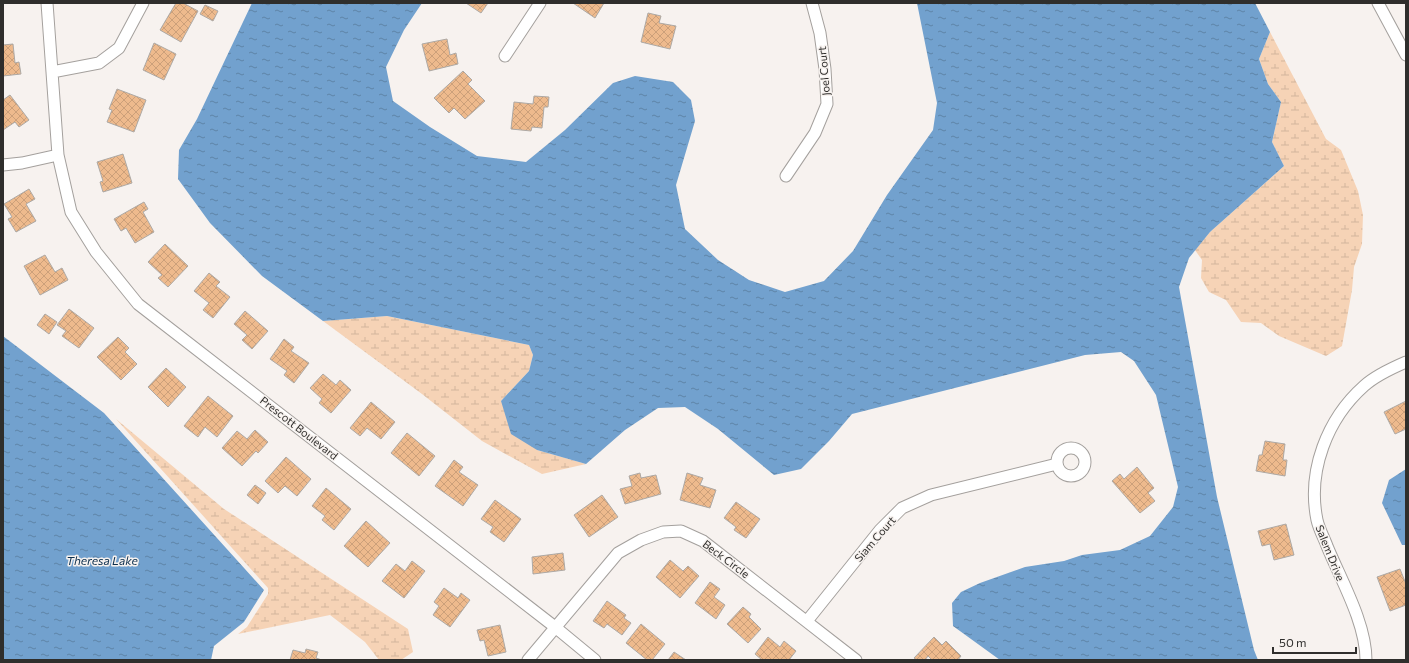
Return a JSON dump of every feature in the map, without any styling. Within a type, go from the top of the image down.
[{"type":"street","points":[[47,3],[52,72],[98,63],[118,48],[143,3]]},
{"type":"street","points":[[505,56],[540,3]]},
{"type":"street","name":"Joel Court","points":[[786,176],[814,133],[827,104],[825,69],[820,33],[812,3]]},
{"type":"street","points":[[1378,3],[1406,55]]},
{"type":"street","name":"Prescott Boulevard","points":[[52,72],[58,155],[71,212],[96,252],[138,304],[555,627],[595,660]]},
{"type":"street","points":[[3,165],[22,163],[58,155]]},
{"type":"street","name":"Salem Drive","points":[[1366,660],[1366,649],[1358,621],[1317,521],[1314,484],[1326,438],[1341,411],[1364,386],[1406,362]]},
{"type":"street","name":"Siam Court","points":[[807,621],[880,530],[902,508],[932,494],[1057,464]]},
{"type":"street","name":"Beck Circle","points":[[528,660],[618,554],[648,537],[663,532],[681,531],[703,541],[856,660]]},
{"type":"green space","points":[[1270,32],[1326,139],[1341,150],[1358,191],[1363,215],[1362,244],[1354,267],[1352,290],[1342,346],[1326,356],[1279,336],[1261,323],[1241,322],[1226,300],[1209,292],[1201,278],[1202,260],[1195,250],[1210,232],[1284,166],[1272,142],[1281,102],[1268,84],[1259,59]]},
{"type":"green space","points":[[387,316],[529,345],[533,355],[529,371],[501,401],[537,450],[586,464],[542,474],[482,441],[422,394],[323,321]]},
{"type":"green space","points":[[116,419],[224,509],[408,629],[413,652],[401,660],[379,660],[365,642],[330,615],[238,634],[247,627],[268,594],[268,588]]},
{"type":"water","points":[[252,3],[422,3],[404,30],[386,67],[393,101],[430,127],[477,156],[526,162],[565,130],[613,83],[635,76],[673,82],[691,100],[695,121],[676,185],[685,229],[718,260],[749,280],[785,292],[824,281],[853,251],[887,195],[933,130],[937,103],[917,3],[1255,3],[1270,32],[1259,59],[1268,84],[1281,102],[1272,142],[1284,166],[1210,232],[1189,258],[1179,287],[1217,497],[1254,650],[1258,660],[1000,660],[953,626],[952,603],[961,592],[980,583],[1025,567],[1064,561],[1082,555],[1120,550],[1150,536],[1173,507],[1178,487],[1156,395],[1134,361],[1121,352],[1085,355],[852,414],[829,441],[801,469],[774,475],[718,429],[685,407],[658,408],[625,430],[586,464],[537,450],[511,434],[501,401],[529,371],[533,355],[529,345],[387,316],[323,321],[262,276],[210,223],[178,179],[179,150],[197,119]]},
{"type":"water","name":"Theresa Lake","points":[[3,336],[104,413],[264,590],[244,622],[214,646],[211,660],[3,660]]},
{"type":"water","points":[[1406,469],[1406,545],[1402,545],[1382,503],[1389,480]]},
{"type":"building","points":[[176,3],[183,3],[198,11],[181,42],[160,30]]},
{"type":"building","points":[[466,3],[488,3],[481,13]]},
{"type":"building","points":[[573,3],[604,3],[595,18]]},
{"type":"building","points":[[205,5],[218,11],[213,21],[200,14]]},
{"type":"building","points":[[648,13],[661,16],[659,23],[676,26],[670,49],[641,42]]},
{"type":"building","points":[[447,39],[450,55],[456,53],[458,64],[429,71],[422,44]]},
{"type":"building","points":[[154,43],[176,54],[164,80],[143,70]]},
{"type":"building","points":[[13,44],[15,63],[19,62],[21,74],[3,76],[3,45]]},
{"type":"building","points":[[463,71],[472,80],[468,84],[485,101],[465,119],[454,108],[449,113],[434,98]]},
{"type":"building","points":[[117,89],[146,100],[134,132],[107,122],[112,110],[109,109]]},
{"type":"building","points":[[10,95],[29,120],[19,127],[15,122],[3,130],[3,100]]},
{"type":"building","points":[[534,96],[549,97],[548,107],[544,107],[542,128],[532,127],[531,131],[511,129],[514,102],[533,104]]},
{"type":"building","points":[[123,154],[132,183],[103,192],[100,182],[103,181],[97,162]]},
{"type":"building","points":[[29,189],[35,199],[26,204],[36,221],[16,232],[8,219],[12,217],[4,204]]},
{"type":"building","points":[[144,202],[148,209],[143,212],[154,232],[135,243],[126,228],[121,231],[114,219]]},
{"type":"building","points":[[165,244],[188,266],[168,287],[158,278],[162,275],[148,262]]},
{"type":"building","points":[[45,255],[55,272],[62,268],[68,280],[40,295],[24,266]]},
{"type":"building","points":[[209,273],[220,282],[216,286],[230,297],[213,318],[203,310],[209,303],[194,291]]},
{"type":"building","points":[[69,309],[94,328],[79,348],[62,336],[66,331],[57,325]]},
{"type":"building","points":[[245,311],[268,331],[252,349],[242,340],[247,335],[234,324]]},
{"type":"building","points":[[45,314],[57,322],[49,334],[37,325]]},
{"type":"building","points":[[118,337],[129,348],[125,352],[137,364],[121,380],[97,357]]},
{"type":"building","points":[[284,339],[294,347],[291,351],[309,363],[294,383],[284,375],[287,371],[270,359]]},
{"type":"building","points":[[166,368],[186,387],[168,407],[148,387]]},
{"type":"building","points":[[323,374],[336,385],[340,380],[351,390],[331,413],[319,403],[322,399],[310,388]]},
{"type":"building","points":[[208,396],[233,416],[217,437],[205,427],[198,437],[184,426]]},
{"type":"building","points":[[1406,401],[1406,429],[1395,434],[1384,412]]},
{"type":"building","points":[[371,402],[395,422],[381,439],[367,428],[360,436],[350,428]]},
{"type":"building","points":[[255,430],[268,442],[258,453],[256,451],[242,466],[222,448],[237,431],[247,439]]},
{"type":"building","points":[[407,433],[435,456],[419,476],[391,453]]},
{"type":"building","points":[[1265,441],[1285,444],[1283,460],[1287,460],[1285,476],[1256,471],[1259,455],[1262,455]]},
{"type":"building","points":[[286,457],[311,479],[297,496],[285,486],[278,493],[265,481]]},
{"type":"building","points":[[454,460],[463,467],[459,472],[478,485],[463,506],[435,486]]},
{"type":"building","points":[[1137,467],[1154,488],[1148,493],[1155,501],[1140,513],[1112,481],[1120,474],[1124,479]]},
{"type":"building","points":[[640,473],[641,478],[656,475],[661,494],[625,504],[620,489],[632,486],[629,476]]},
{"type":"building","points":[[687,473],[703,478],[700,485],[716,490],[710,508],[680,500]]},
{"type":"building","points":[[255,485],[266,493],[258,504],[247,495]]},
{"type":"building","points":[[326,488],[351,509],[334,530],[322,520],[325,516],[312,506]]},
{"type":"building","points":[[602,495],[618,517],[589,537],[574,515]]},
{"type":"building","points":[[495,500],[521,519],[504,542],[490,532],[493,527],[481,519]]},
{"type":"building","points":[[736,502],[760,519],[746,538],[734,530],[736,527],[724,518]]},
{"type":"building","points":[[366,521],[390,543],[368,567],[344,546]]},
{"type":"building","points":[[1286,524],[1294,555],[1274,560],[1270,544],[1262,546],[1258,531]]},
{"type":"building","points":[[563,553],[565,570],[533,574],[532,557]]},
{"type":"building","points":[[670,560],[683,571],[688,566],[699,576],[680,598],[656,577]]},
{"type":"building","points":[[412,561],[425,571],[404,598],[382,581],[396,564],[405,571]]},
{"type":"building","points":[[1400,569],[1406,584],[1406,605],[1390,611],[1377,577]]},
{"type":"building","points":[[710,582],[720,589],[714,597],[725,605],[716,619],[695,603]]},
{"type":"building","points":[[444,588],[458,598],[461,593],[470,600],[450,627],[433,615],[439,606],[434,602]]},
{"type":"building","points":[[607,601],[626,615],[624,618],[631,623],[622,635],[607,624],[604,628],[593,621]]},
{"type":"building","points":[[743,607],[751,614],[749,617],[761,629],[748,643],[727,624]]},
{"type":"building","points":[[641,624],[665,644],[652,660],[647,660],[626,643]]},
{"type":"building","points":[[500,625],[506,652],[488,656],[484,640],[480,641],[477,630]]},
{"type":"building","points":[[768,637],[780,647],[784,641],[796,651],[789,660],[762,660],[755,654]]},
{"type":"building","points":[[934,637],[942,645],[946,641],[961,656],[958,660],[932,660],[928,656],[925,660],[917,660],[914,658]]},
{"type":"building","points":[[306,649],[318,652],[316,658],[322,660],[290,660],[293,650],[305,653]]},
{"type":"building","points":[[674,652],[686,660],[668,660]]}]
